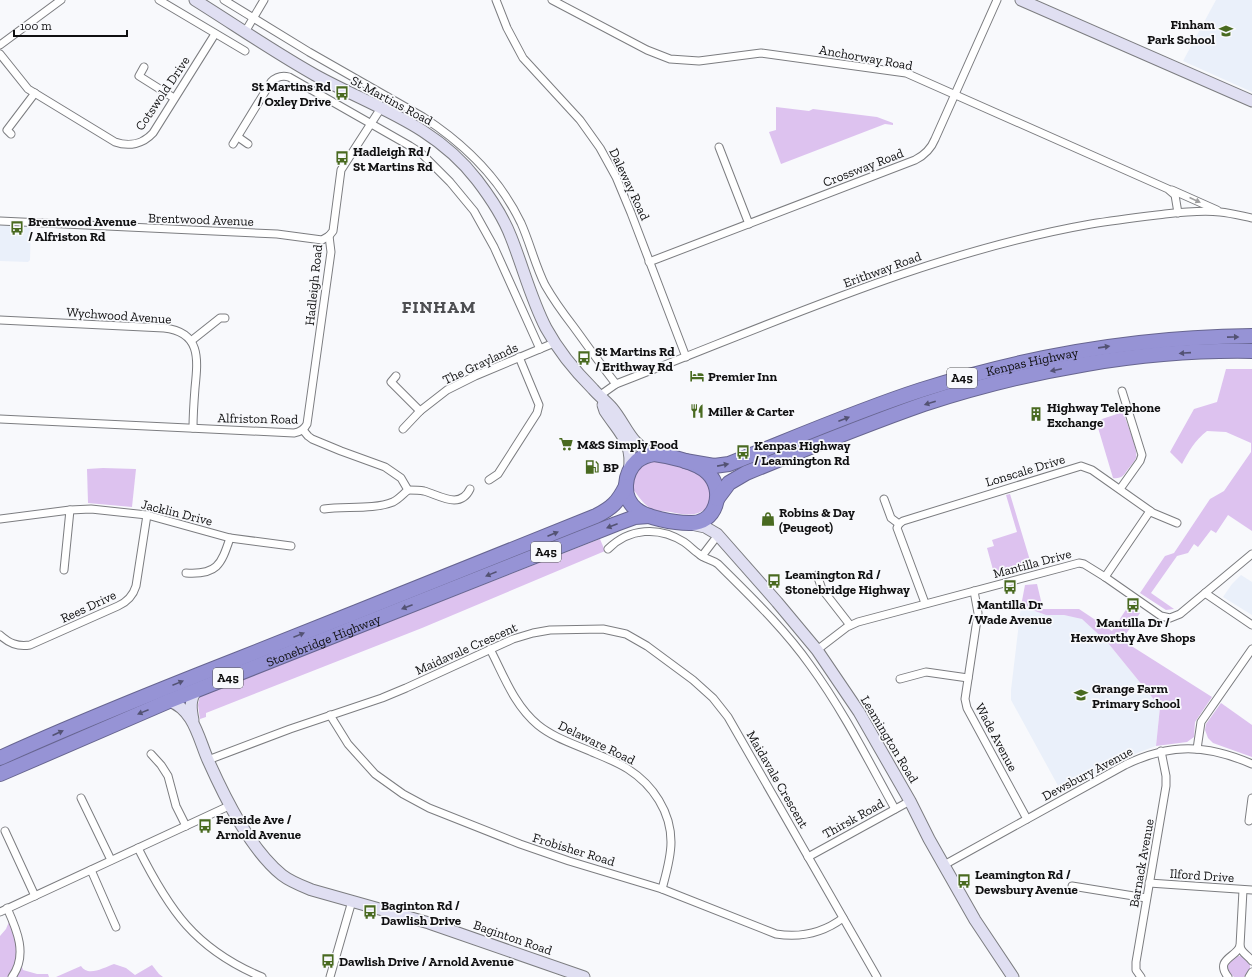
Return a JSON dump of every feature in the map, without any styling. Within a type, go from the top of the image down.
[{"type":"highway","name":"Kenpas Highway","points":[[685,461],[714,466],[729,464],[920,390],[999,367],[1055,355],[1152,341],[1252,336]]},
{"type":"highway","name":"Kenpas Highway","points":[[716,504],[729,483],[746,473],[885,419],[963,392],[1009,380],[1072,367],[1119,360],[1184,353],[1252,351]]},
{"type":"highway","points":[[654,454],[685,461],[707,472],[716,487],[716,504],[707,518],[690,524],[672,521],[649,516],[637,510],[630,503],[627,498],[628,479],[638,460],[654,454]]},
{"type":"highway","name":"Stonebridge Highway","points":[[0,758],[173,685],[596,516],[615,504],[622,495],[628,479]]},
{"type":"highway","name":"Stonebridge Highway","points":[[0,774],[197,690],[616,524],[635,517],[649,516]]},
{"type":"highway","name":"A45","points":[[0,754],[22,748]]},
{"type":"highway","points":[[0,778],[14,768]]},
{"type":"main road","name":"St Martins Road","points":[[195,0],[316,75],[410,122],[439,142],[464,165],[484,188],[507,228],[537,308],[554,343],[585,381],[610,406],[636,444],[654,454]]},
{"type":"main road","points":[[1021,0],[1252,102]]},
{"type":"main road","name":"St Martins Road","points":[[599,396],[605,411],[629,446],[631,463],[628,479]]},
{"type":"main road","points":[[716,504],[714,522],[718,535]]},
{"type":"main road","name":"Leamington Road","points":[[690,524],[705,527],[718,535],[778,602],[817,650],[859,712],[975,920],[1013,977]]},
{"type":"main road","name":"Baginton Road","points":[[193,723],[191,703],[197,690]]},
{"type":"main road","name":"Baginton Road","points":[[170,701],[181,707],[193,723],[208,760],[231,805],[254,844],[267,860],[291,881],[312,890],[448,929],[584,977]]},
{"type":"street","points":[[0,45],[61,0]]},
{"type":"street","points":[[159,0],[245,51]]},
{"type":"street","name":"St Martins Road","points":[[224,0],[328,63],[423,117],[454,139],[469,153],[489,176],[511,206],[526,237],[540,275],[546,286],[616,384]]},
{"type":"street","points":[[245,32],[264,0]]},
{"type":"street","name":"Daleway Road","points":[[496,0],[506,28],[523,58],[571,110],[600,148],[625,196],[686,356]]},
{"type":"street","name":"Anchorway Road","points":[[552,0],[647,50],[670,59],[692,61],[761,54],[781,55],[906,73],[1222,212]]},
{"type":"street","name":"Crossway Road","points":[[649,262],[921,156],[929,150],[933,145],[997,0]]},
{"type":"street","name":"Cotswold Drive","points":[[0,54],[21,82],[35,93],[115,142],[130,145],[143,142],[153,133],[215,34]]},
{"type":"street","points":[[144,67],[139,76],[174,98]]},
{"type":"street","points":[[233,144],[271,82],[282,76],[289,77],[370,124],[392,135],[421,154],[450,182],[474,211],[494,247],[540,349]]},
{"type":"street","points":[[11,134],[7,130],[35,93]]},
{"type":"street","name":"Hadleigh Road","points":[[303,430],[307,424],[316,366],[331,252],[329,236],[333,231],[341,170],[381,108]]},
{"type":"street","points":[[238,137],[248,144]]},
{"type":"street","points":[[719,147],[749,224]]},
{"type":"street","points":[[1168,189],[1175,195],[1178,213]]},
{"type":"street","name":"Anchorway Road","points":[[1188,212],[1222,212],[1252,218]]},
{"type":"street","name":"Erithway Road","points":[[599,396],[616,384],[686,356],[870,285],[948,258],[1055,230],[1110,221],[1188,212]]},
{"type":"street","name":"Brentwood Avenue","points":[[0,221],[277,234],[319,240],[329,236]]},
{"type":"street","points":[[192,428],[197,364],[196,352],[191,341],[220,318],[225,318]]},
{"type":"street","name":"Wychwood Avenue","points":[[0,320],[164,328],[173,329],[182,333],[191,341]]},
{"type":"street","name":"The Graylands","points":[[403,429],[420,411],[447,390],[462,382],[554,343]]},
{"type":"street","points":[[489,480],[498,474],[537,414],[538,405],[519,357]]},
{"type":"street","points":[[396,376],[391,382],[420,411]]},
{"type":"street","points":[[1120,489],[1140,461],[1142,455],[1122,391]]},
{"type":"street","name":"Alfriston Road","points":[[0,419],[294,433],[303,430],[312,439],[385,467],[401,478],[408,490]]},
{"type":"street","name":"Lonscale Drive","points":[[899,524],[903,521],[1077,466],[1088,468],[1150,511],[1177,523]]},
{"type":"street","points":[[324,509],[391,503],[408,490],[424,491],[452,500],[464,497],[470,489]]},
{"type":"street","points":[[884,499],[891,518],[899,524],[898,528],[925,603]]},
{"type":"street","name":"Jacklin Drive","points":[[0,519],[70,510],[91,509],[147,515],[230,538],[290,546]]},
{"type":"street","points":[[64,570],[70,510]]},
{"type":"street","points":[[1105,577],[1150,511]]},
{"type":"street","name":"Rees Drive","points":[[0,635],[12,644],[24,646],[30,645],[127,601],[133,594],[136,586],[147,515]]},
{"type":"street","points":[[608,550],[613,545],[627,537],[644,531],[652,531],[664,533],[684,542],[702,556],[713,560],[718,564],[765,610],[810,664],[844,717],[895,809]]},
{"type":"street","points":[[702,556],[718,535]]},
{"type":"street","points":[[186,573],[204,573],[216,567],[224,557],[230,538]]},
{"type":"street","name":"Mantilla Drive","points":[[817,650],[850,625],[925,603],[1077,563],[1084,564],[1105,577],[1161,616],[1170,618],[1180,614],[1252,554]]},
{"type":"street","points":[[817,575],[822,589],[850,625]]},
{"type":"street","name":"Wade Avenue","points":[[974,591],[978,613],[965,699],[967,708],[1027,819]]},
{"type":"street","points":[[1205,593],[1252,625]]},
{"type":"street","name":"Maidavale Crescent","points":[[208,760],[330,715],[382,698],[513,639],[532,633],[544,630],[573,628],[603,629],[618,632],[647,646],[700,686],[728,717],[877,977]]},
{"type":"street","name":"Delaware Road","points":[[490,649],[515,699],[530,718],[551,734],[627,768],[645,782],[654,792],[664,810],[671,840],[669,861],[662,889]]},
{"type":"street","points":[[1196,749],[1201,722],[1252,649]]},
{"type":"street","points":[[900,679],[926,672],[968,678]]},
{"type":"street","name":"Frobisher Road","points":[[330,715],[348,744],[370,769],[394,788],[417,802],[437,811],[520,844],[662,889],[782,935],[812,933],[825,929],[843,918]]},
{"type":"street","name":"Dewsbury Avenue","points":[[944,865],[1139,758],[1162,751],[1196,749],[1217,751],[1234,756],[1252,764]]},
{"type":"street","name":"Barnack Avenue","points":[[1141,977],[1135,966],[1166,786],[1162,751]]},
{"type":"street","points":[[151,754],[168,776],[176,806],[186,826]]},
{"type":"street","points":[[81,798],[111,860]]},
{"type":"street","points":[[1248,823],[1252,798]]},
{"type":"street","name":"Thirsk Road","points":[[808,857],[910,801]]},
{"type":"street","points":[[0,912],[231,805]]},
{"type":"street","points":[[5,831],[35,896]]},
{"type":"street","points":[[138,848],[163,896],[187,927],[207,945],[226,959],[239,967],[262,977]]},
{"type":"street","points":[[91,870],[116,927]]},
{"type":"street","name":"Ilford Drive","points":[[1149,883],[1252,890]]},
{"type":"street","points":[[1072,886],[1146,898]]},
{"type":"street","points":[[1243,890],[1240,946],[1241,951],[1249,956],[1252,961]]},
{"type":"street","points":[[330,977],[352,901]]},
{"type":"street","points":[[7,908],[18,934],[20,947],[19,964],[12,977]]},
{"type":"street","points":[[1228,977],[1224,968],[1226,961],[1238,950],[1240,946]]},
{"type":"street","points":[[1249,977],[1252,972]]},
{"type":"shaded area","name":"Finham Park School","points":[[1216,0],[1252,0],[1252,92],[1183,61]]},
{"type":"shaded area","points":[[776,107],[809,111],[813,109],[877,117],[893,123],[893,125],[885,124],[781,164],[769,132],[776,130]]},
{"type":"shaded area","points":[[0,223],[31,225],[30,260],[28,262],[0,261]]},
{"type":"shaded area","points":[[1226,369],[1252,369],[1252,531],[1228,515],[1216,533],[1211,530],[1198,547],[1194,544],[1188,553],[1177,556],[1151,593],[1174,609],[1166,610],[1140,593],[1165,556],[1174,553],[1210,499],[1224,491],[1251,452],[1251,443],[1226,432],[1207,431],[1196,442],[1182,464],[1170,452],[1194,409],[1217,402]]},
{"type":"shaded area","points":[[1123,412],[1136,449],[1136,458],[1124,475],[1119,478],[1113,478],[1096,421]]},
{"type":"shaded area","points":[[658,461],[689,468],[701,476],[710,493],[709,505],[705,510],[695,514],[660,511],[650,508],[640,499],[632,488],[635,477],[640,469],[647,463]]},
{"type":"shaded area","points":[[87,469],[136,469],[132,507],[88,503]]},
{"type":"shaded area","points":[[1010,494],[1032,567],[995,577],[987,548],[994,546],[992,540],[1017,532],[1006,495]]},
{"type":"shaded area","points":[[600,539],[605,551],[422,628],[206,713],[206,717],[200,719],[198,705],[200,696]]},
{"type":"shaded area","points":[[1241,575],[1252,582],[1252,615],[1223,597],[1232,584]]},
{"type":"shaded area","points":[[1037,584],[1043,609],[1079,609],[1112,631],[1129,605],[1140,613],[1122,640],[1212,697],[1195,722],[1194,737],[1187,742],[1156,746],[1160,707],[1108,643],[1082,619],[1064,615],[1046,615],[1021,606],[1025,585]]},
{"type":"shaded area","name":"Grange Farm Primary School","points":[[1021,606],[1046,615],[1064,615],[1082,618],[1108,643],[1160,707],[1156,746],[1137,753],[1108,767],[1062,793],[1011,700]]},
{"type":"shaded area","points":[[1221,703],[1252,725],[1252,757],[1213,743],[1208,738],[1205,730],[1206,724]]},
{"type":"shaded area","points":[[11,917],[23,970],[37,974],[48,974],[49,977],[0,977],[0,936],[6,929]]},
{"type":"shaded area","points":[[1239,956],[1247,959],[1250,967],[1247,975],[1239,978],[1231,975],[1228,967],[1231,959]]},
{"type":"shaded area","points":[[114,964],[126,968],[135,975],[152,965],[163,977],[56,977],[81,966],[88,971],[96,971]]},
{"type":"place","name":"Finham Park School","points":[[1226,31]]},
{"type":"place","name":"St Martins Rd / Oxley Drive","points":[[342,93]]},
{"type":"place","name":"Hadleigh Rd / St Martins Rd","points":[[342,158]]},
{"type":"place","name":"Brentwood Avenue / Alfriston Rd","points":[[17,228]]},
{"type":"place","name":"St Martins Rd / Erithway Rd","points":[[584,358]]},
{"type":"place","name":"Premier Inn","points":[[697,376]]},
{"type":"place","name":"Miller & Carter","points":[[697,411]]},
{"type":"place","name":"Highway Telephone Exchange","points":[[1036,414]]},
{"type":"place","name":"M&S Simply Food","points":[[566,444]]},
{"type":"place","name":"Kenpas Highway / Leamington Rd","points":[[743,452]]},
{"type":"place","name":"BP","points":[[592,467]]},
{"type":"place","name":"Robins & Day (Peugeot)","points":[[768,519]]},
{"type":"place","name":"Leamington Rd / Stonebridge Highway","points":[[774,581]]},
{"type":"place","name":"Mantilla Dr / Wade Avenue","points":[[1010,587]]},
{"type":"place","name":"Mantilla Dr / Hexworthy Ave Shops","points":[[1133,605]]},
{"type":"place","name":"Grange Farm Primary School","points":[[1081,695]]},
{"type":"place","name":"Fenside Ave / Arnold Avenue","points":[[205,826]]},
{"type":"place","name":"Leamington Rd / Dewsbury Avenue","points":[[964,881]]},
{"type":"place","name":"Baginton Rd / Dawlish Drive","points":[[370,912]]},
{"type":"place","name":"Dawlish Drive / Arnold Avenue","points":[[328,961]]},
{"type":"district","name":"FINHAM","points":[[439,307]]}]
